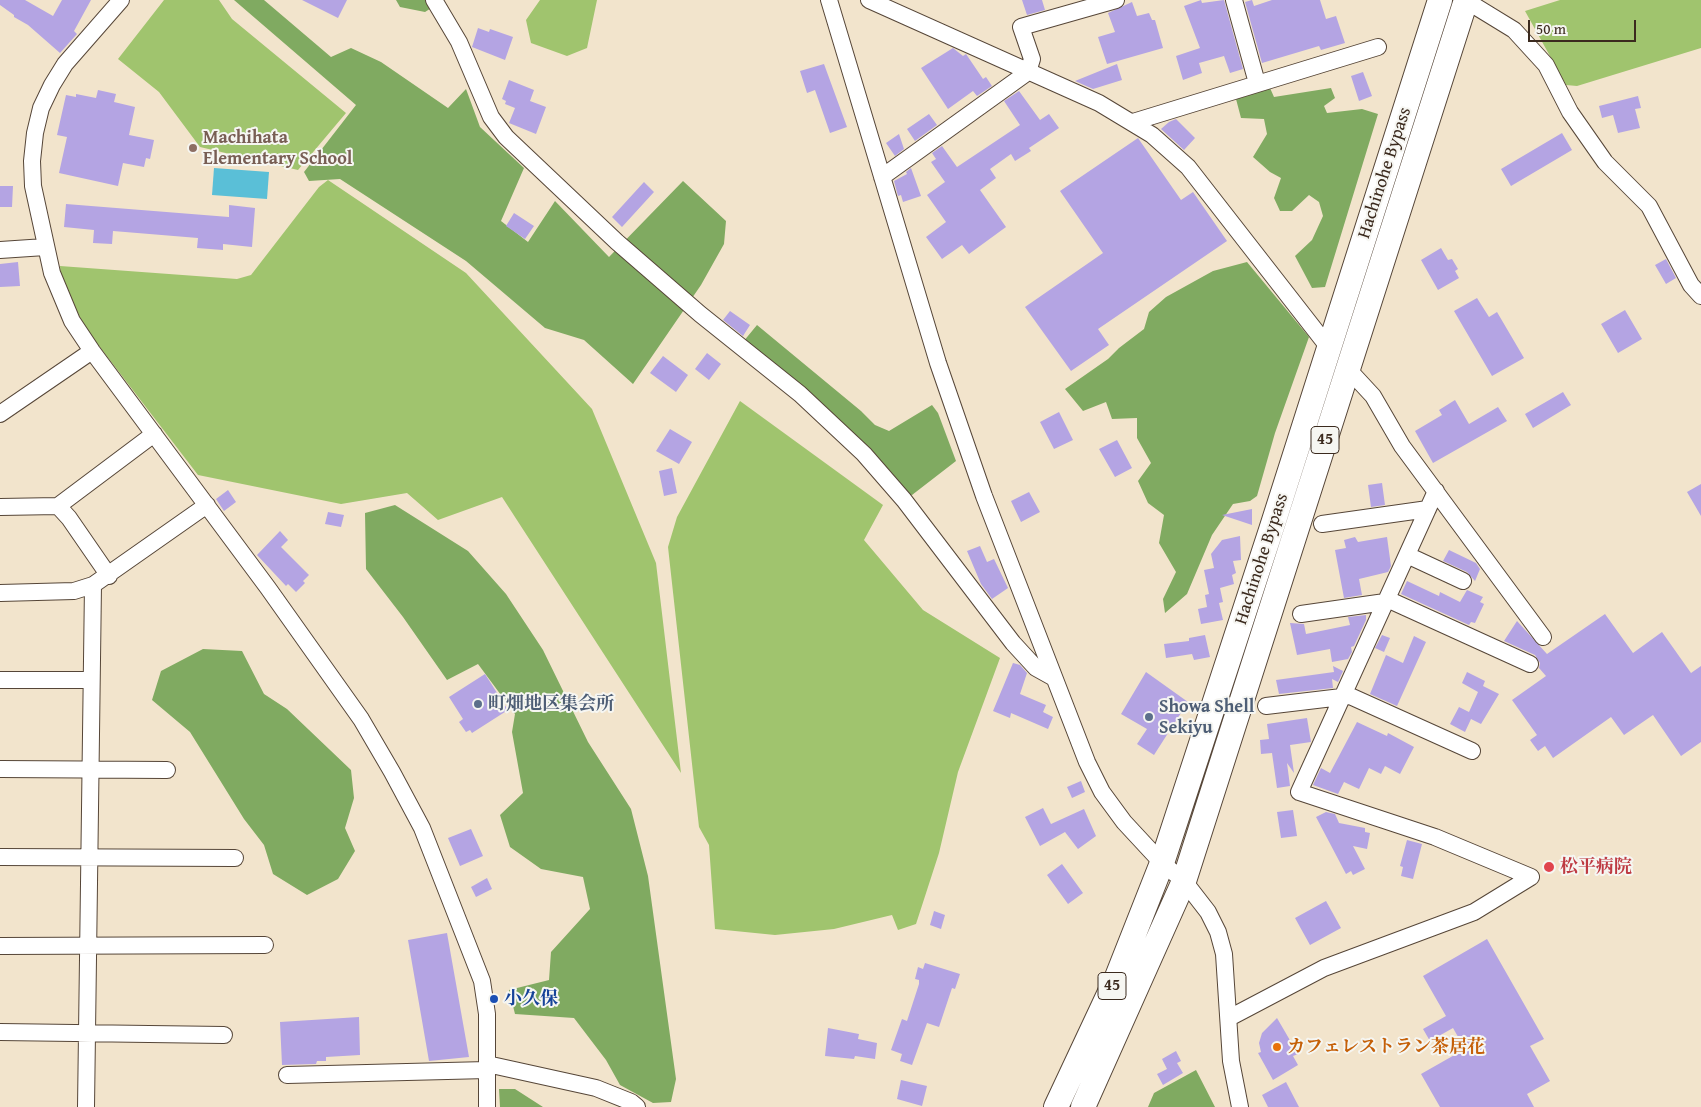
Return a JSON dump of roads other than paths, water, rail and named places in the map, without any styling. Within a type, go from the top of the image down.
[{"type":"highway","name":"Hachinohe Bypass","points":[[1056,1107],[1116,978],[1162,863],[1440,0]]},
{"type":"highway","name":"Hachinohe Bypass","points":[[1082,1107],[1184,881],[1466,0]]},
{"type":"street","points":[[434,0],[459,42],[491,117],[506,136],[656,276],[763,366],[800,394],[857,448],[904,500],[1013,642],[1036,668],[1054,678]]},
{"type":"street","points":[[829,0],[941,372],[984,496],[1054,678],[1102,792],[1124,822],[1162,863],[1184,881],[1208,912],[1218,932],[1224,954],[1231,1061],[1240,1107]]},
{"type":"street","points":[[869,0],[1099,103],[1152,135],[1188,167],[1329,348]]},
{"type":"street","points":[[882,177],[1028,72],[1032,59],[1021,27],[1116,0]]},
{"type":"street","points":[[1234,0],[1257,83]]},
{"type":"street","points":[[1466,0],[1514,30],[1546,65],[1570,112],[1604,162],[1649,206],[1691,285],[1701,296]]},
{"type":"street","points":[[118,1],[65,64],[41,108],[35,133],[32,161],[33,186],[45,247],[60,296],[72,321],[92,351],[208,505],[361,719],[422,828],[482,981],[487,1014],[487,1107]]},
{"type":"street","points":[[1133,122],[1378,47]]},
{"type":"street","points":[[0,250],[45,247]]},
{"type":"street","points":[[0,414],[92,351]]},
{"type":"street","points":[[1348,368],[1373,396],[1402,446],[1543,637]]},
{"type":"street","points":[[0,507],[58,506],[154,434]]},
{"type":"street","points":[[1229,1018],[1324,968],[1474,912],[1531,876],[1434,837],[1299,792],[1436,490]]},
{"type":"street","points":[[0,593],[74,591],[93,585],[109,576],[208,505]]},
{"type":"street","points":[[58,506],[69,518],[109,576]]},
{"type":"street","points":[[1322,524],[1428,509]]},
{"type":"street","points":[[1407,555],[1463,581]]},
{"type":"street","points":[[86,1107],[93,585]]},
{"type":"street","points":[[1301,614],[1386,601],[1530,664]]},
{"type":"street","points":[[0,680],[91,680]]},
{"type":"street","points":[[1266,706],[1350,696],[1472,751]]},
{"type":"street","points":[[0,770],[167,770]]},
{"type":"street","points":[[0,857],[235,858]]},
{"type":"street","points":[[0,946],[265,945]]},
{"type":"street","points":[[0,1032],[88,1035],[224,1035]]},
{"type":"street","points":[[287,1075],[487,1067],[596,1088],[631,1102],[637,1107]]},
{"type":"water","points":[[214,168],[269,172],[267,199],[212,195]]},
{"type":"place","name":"Machihata Elementary School","points":[[193,148]]},
{"type":"place","name":"町畑地区集会所","points":[[478,704]]},
{"type":"place","name":"Showa Shell Sekiyu","points":[[1149,717]]},
{"type":"place","name":"松平病院","points":[[1549,867]]},
{"type":"place","name":"小久保","points":[[494,999]]},
{"type":"place","name":"カフェレストラン茶居花","points":[[1277,1047]]}]
